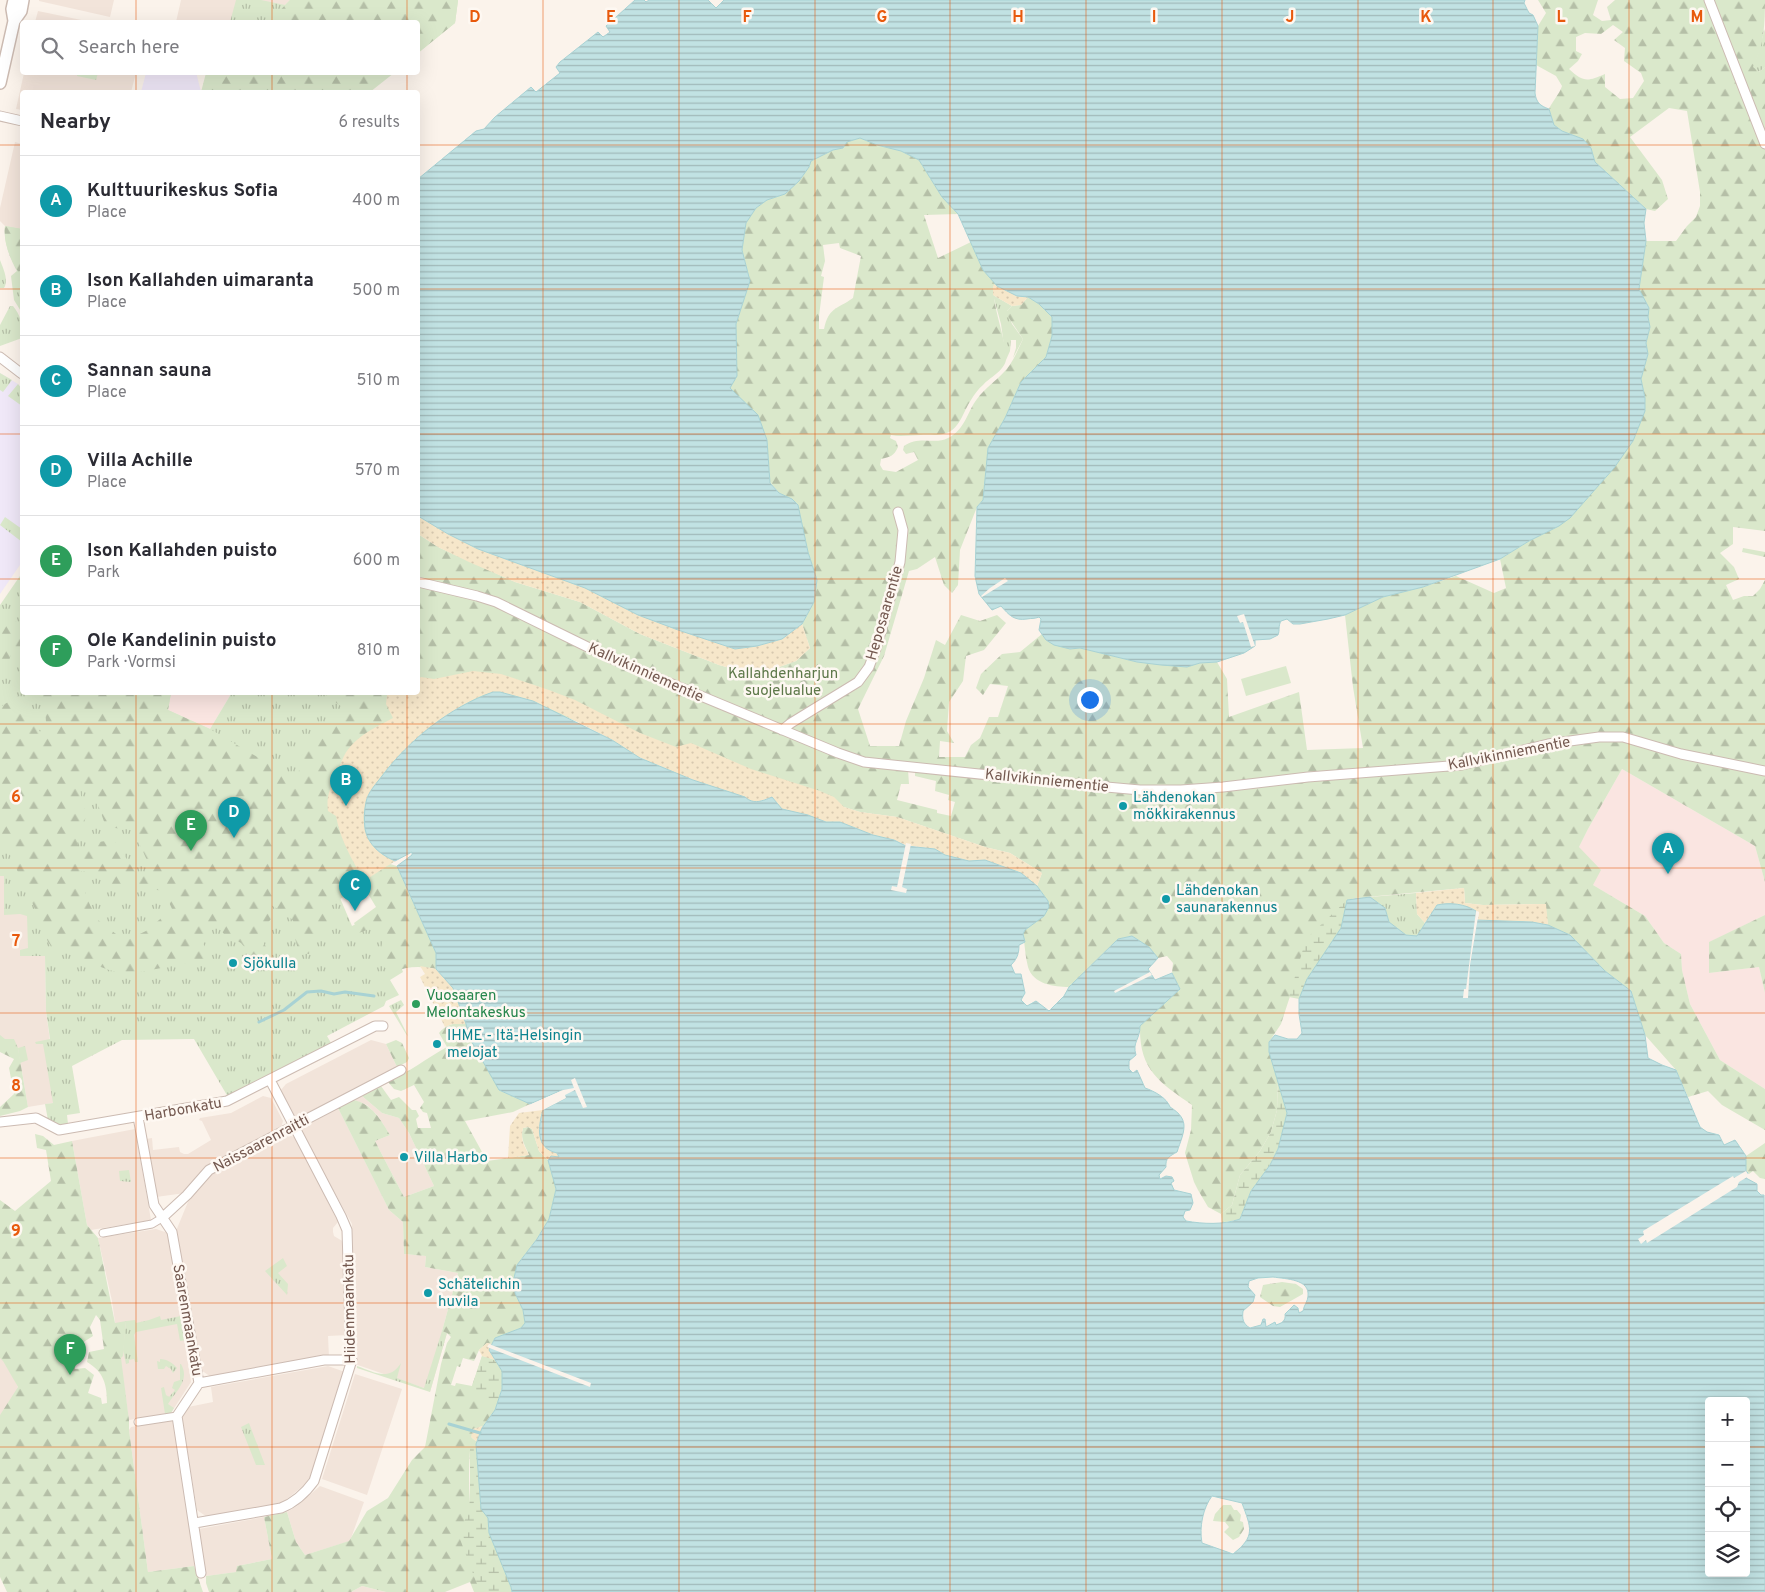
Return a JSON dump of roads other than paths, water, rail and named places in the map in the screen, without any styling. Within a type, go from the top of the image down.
[{"type":"street","points":[[0,83],[14,21],[12,9],[14,0]]},
{"type":"street","points":[[14,21],[21,11],[23,0]]},
{"type":"street","points":[[1709,0],[1765,144]]},
{"type":"street","points":[[0,116],[20,121]]},
{"type":"street","points":[[0,358],[20,373]]},
{"type":"street","name":"Heposaarentie","points":[[782,730],[858,682],[869,667],[877,646],[900,562],[903,530],[898,512]]},
{"type":"street","name":"Kallvikinniementie","points":[[420,582],[496,602],[612,659],[838,754],[864,762],[1140,790],[1201,789],[1308,777],[1462,765],[1548,744],[1599,737],[1623,737],[1681,754],[1765,771]]},
{"type":"street","name":"Harbonkatu","points":[[0,1122],[36,1118],[59,1130],[227,1102],[375,1026],[383,1026]]},
{"type":"street","name":"Naissaarenraitti","points":[[103,1233],[152,1224],[162,1218],[210,1170],[401,1070]]},
{"type":"street","name":"Hiidenmaankatu","points":[[195,1523],[288,1506],[310,1486],[314,1481],[320,1463],[352,1360],[347,1230],[270,1080]]},
{"type":"street","name":"Saarenmaankatu","points":[[138,1117],[154,1205],[172,1232],[199,1383],[177,1416]]},
{"type":"street","points":[[199,1383],[324,1360],[352,1360]]},
{"type":"street","points":[[138,1422],[177,1416],[195,1523],[201,1573]]},
{"type":"water","points":[[635,0],[644,0],[646,2],[649,0],[708,0],[716,8],[724,0],[1525,0],[1524,3],[1529,13],[1533,15],[1538,26],[1535,93],[1537,101],[1549,109],[1554,125],[1562,131],[1583,139],[1591,148],[1595,162],[1646,209],[1644,223],[1646,241],[1639,289],[1649,308],[1650,327],[1646,343],[1648,354],[1641,379],[1645,398],[1645,411],[1633,441],[1614,468],[1570,518],[1500,559],[1423,587],[1383,597],[1345,615],[1300,624],[1293,624],[1287,619],[1281,621],[1278,635],[1270,639],[1255,640],[1255,646],[1244,653],[1217,662],[1200,663],[1187,667],[1161,665],[1137,662],[1080,648],[1070,649],[1054,645],[1046,640],[1039,630],[1041,619],[1039,617],[1015,618],[1009,615],[1001,606],[992,610],[979,594],[975,576],[977,507],[983,500],[988,448],[1005,418],[1021,382],[1046,357],[1052,336],[1052,317],[1039,304],[1028,297],[1017,296],[997,286],[983,270],[958,214],[942,197],[919,160],[901,151],[877,145],[860,138],[847,142],[843,148],[833,150],[811,161],[799,181],[785,194],[767,200],[756,208],[746,223],[742,250],[750,281],[736,324],[737,376],[730,388],[758,415],[767,440],[770,483],[779,493],[792,499],[798,505],[808,552],[817,580],[814,602],[802,624],[782,639],[757,646],[735,649],[678,630],[638,615],[585,588],[478,549],[420,517],[420,177],[476,131],[484,129],[495,117],[531,87],[536,92],[560,73],[556,67],[560,62],[598,32],[603,37],[610,32],[606,26]]},
{"type":"water","points":[[493,692],[500,692],[533,701],[612,740],[640,758],[693,780],[752,801],[761,801],[772,797],[782,809],[808,815],[826,822],[840,822],[873,835],[894,840],[906,846],[935,849],[945,855],[969,861],[985,860],[1021,873],[1037,886],[1048,901],[1049,907],[1044,916],[1025,930],[1023,934],[1025,942],[1019,945],[1015,961],[1011,965],[1015,974],[1021,974],[1025,993],[1021,1000],[1027,1006],[1036,1001],[1049,1011],[1064,996],[1069,987],[1118,939],[1132,936],[1149,947],[1158,958],[1148,969],[1155,980],[1172,973],[1180,989],[1140,1026],[1135,1047],[1136,1055],[1129,1061],[1129,1069],[1133,1073],[1137,1070],[1145,1088],[1163,1098],[1183,1121],[1183,1132],[1177,1152],[1168,1158],[1166,1167],[1159,1175],[1160,1179],[1166,1176],[1172,1177],[1174,1181],[1171,1183],[1174,1190],[1191,1194],[1193,1203],[1190,1210],[1185,1211],[1183,1217],[1186,1221],[1213,1223],[1240,1219],[1251,1191],[1270,1165],[1278,1149],[1287,1113],[1269,1052],[1269,1042],[1275,1035],[1288,1039],[1297,1039],[1302,1033],[1299,999],[1307,979],[1341,928],[1347,900],[1370,897],[1385,908],[1389,922],[1406,935],[1417,936],[1437,905],[1457,904],[1476,911],[1476,920],[1532,922],[1548,925],[1570,935],[1605,971],[1631,991],[1645,1035],[1648,1058],[1676,1070],[1700,1127],[1707,1132],[1719,1135],[1724,1145],[1735,1140],[1746,1156],[1746,1171],[1748,1173],[1746,1178],[1757,1184],[1757,1191],[1764,1195],[1765,1592],[512,1592],[489,1533],[488,1518],[481,1509],[476,1444],[482,1428],[495,1410],[502,1389],[502,1371],[489,1350],[495,1338],[521,1328],[525,1323],[523,1310],[515,1293],[514,1278],[517,1265],[537,1239],[549,1219],[556,1189],[548,1160],[551,1156],[559,1157],[557,1153],[545,1147],[542,1142],[539,1130],[541,1117],[543,1110],[566,1098],[562,1090],[530,1104],[499,1090],[469,1037],[453,988],[436,969],[436,953],[397,866],[412,855],[412,852],[395,861],[385,856],[372,845],[364,822],[365,805],[368,795],[393,763],[432,726],[461,706]],"holes":[[[1273,1277],[1290,1279],[1301,1283],[1308,1290],[1303,1311],[1299,1313],[1298,1308],[1294,1305],[1285,1314],[1284,1320],[1276,1325],[1275,1322],[1266,1327],[1265,1319],[1263,1319],[1261,1325],[1250,1328],[1244,1323],[1243,1311],[1253,1302],[1255,1295],[1248,1287],[1249,1281]],[[1212,1496],[1242,1503],[1248,1519],[1250,1531],[1248,1537],[1233,1554],[1202,1543],[1201,1524],[1204,1512]]]},
{"type":"waterway","points":[[259,1022],[284,1010],[307,992],[321,991],[334,994],[345,992],[374,996]]},
{"type":"waterway","points":[[449,1424],[480,1433]]},
{"type":"place","name":"Ison Kallahden uimaranta","points":[[346,806]]},
{"type":"place","name":"Lähdenokan mökkirakennus","points":[[1123,806]]},
{"type":"place","name":"Villa Achille","points":[[234,838]]},
{"type":"place","name":"Ison Kallahden puisto","points":[[191,851]]},
{"type":"place","name":"Kulttuurikeskus Sofia","points":[[1668,874]]},
{"type":"place","name":"Lähdenokan saunarakennus","points":[[1166,899]]},
{"type":"place","name":"Sannan sauna","points":[[355,911]]},
{"type":"place","name":"Sjökulla","points":[[233,963]]},
{"type":"place","name":"Vuosaaren Melontakeskus","points":[[416,1004]]},
{"type":"place","name":"IHME - Itä-Helsingin melojat","points":[[437,1044]]},
{"type":"place","name":"Villa Harbo","points":[[404,1157]]},
{"type":"place","name":"Schätelichin huvila","points":[[428,1293]]},
{"type":"place","name":"Ole Kandelinin puisto","points":[[70,1375]]},
{"type":"park label","name":"Kallahdenharjun suojelualue","points":[[783,682]]}]
